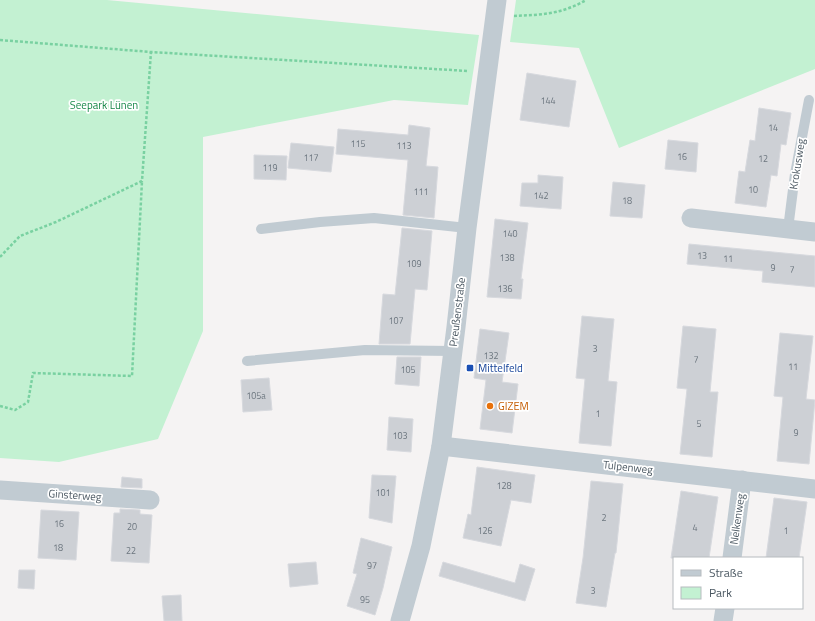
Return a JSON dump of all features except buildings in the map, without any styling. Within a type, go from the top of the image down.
[{"type":"street","name":"Preußenstraße","points":[[400,621],[421,546],[441,446],[467,228],[496,9]]},
{"type":"street","points":[[691,218],[815,232]]},
{"type":"street","name":"Tulpenweg","points":[[441,446],[815,489]]},
{"type":"street","name":"Nelkenweg","points":[[732,557],[742,480]]},
{"type":"street","name":"Ginsterweg","points":[[0,490],[150,500]]},
{"type":"street","points":[[723,621],[725,609]]},
{"type":"lane","name":"Krokusweg","points":[[788,229],[795,174],[809,100]]},
{"type":"lane","points":[[261,229],[320,222],[374,218],[467,228]]},
{"type":"lane","points":[[247,361],[365,350],[453,351]]},
{"type":"path","points":[[496,9],[538,15],[554,13],[570,8],[586,0]]},
{"type":"path","points":[[0,40],[151,52],[488,72]]},
{"type":"path","points":[[0,406],[15,410],[28,402],[33,373],[132,376],[142,181],[151,52]]},
{"type":"path","points":[[0,257],[20,236],[56,222],[142,181]]},
{"type":"green space","name":"Seepark Lünen","points":[[0,0],[107,0],[479,35],[468,105],[394,100],[203,137],[203,331],[158,439],[59,462],[0,458]]},
{"type":"green space","points":[[516,0],[815,0],[815,69],[619,148],[579,48],[510,42]]},
{"type":"place","name":"Mittelfeld","points":[[470,368]]},
{"type":"place","name":"GIZEM","points":[[490,406]]}]
